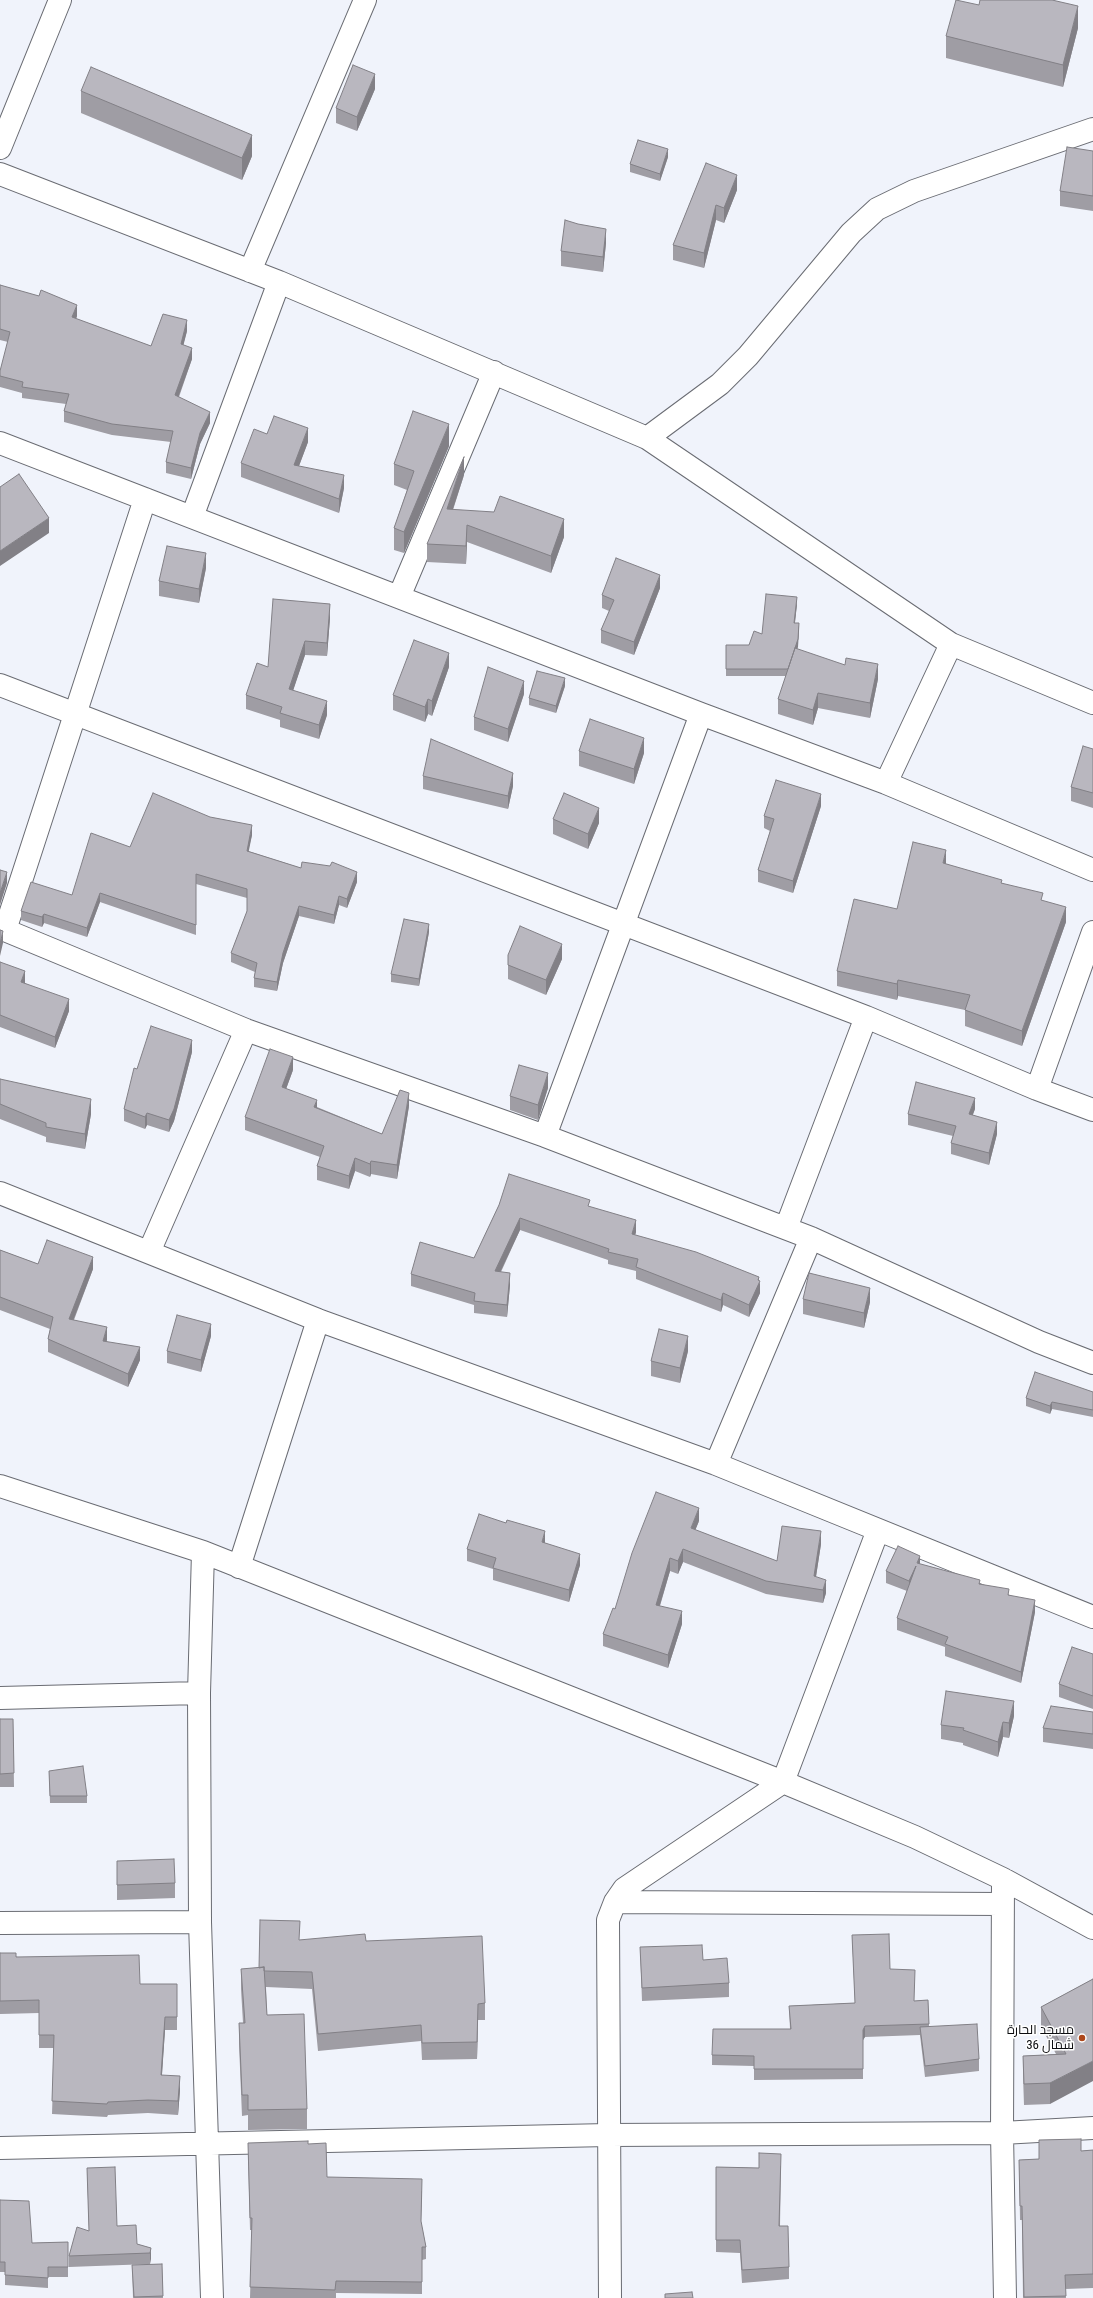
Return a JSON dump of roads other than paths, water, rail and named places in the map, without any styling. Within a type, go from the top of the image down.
[{"type":"street","points":[[0,148],[60,0]]},
{"type":"street","points":[[250,271],[365,0]]},
{"type":"street","points":[[647,438],[720,384],[748,356],[851,233],[877,209],[914,191],[1093,129]]},
{"type":"street","points":[[0,174],[279,282],[647,438],[951,644],[1093,703]]},
{"type":"street","points":[[192,517],[279,282]]},
{"type":"street","points":[[399,597],[494,372]]},
{"type":"street","points":[[0,443],[701,714],[886,783],[1093,870]]},
{"type":"street","points":[[145,499],[75,714],[2,929],[246,1030],[545,1136],[786,1228],[1039,1342],[1093,1363]]},
{"type":"street","points":[[886,783],[951,644]]},
{"type":"street","points":[[0,685],[866,1017],[1037,1089],[1093,1110]]},
{"type":"street","points":[[545,1136],[701,714]]},
{"type":"street","points":[[1037,1089],[1093,932]]},
{"type":"street","points":[[786,1228],[866,1017]]},
{"type":"street","points":[[149,1252],[246,1030]]},
{"type":"street","points":[[0,1192],[318,1320],[716,1464],[1093,1617]]},
{"type":"street","points":[[716,1464],[811,1238]]},
{"type":"street","points":[[239,1567],[318,1320]]},
{"type":"street","points":[[0,1486],[203,1552],[783,1782],[915,1837],[1003,1879],[1093,1928]]},
{"type":"street","points":[[610,2298],[608,1920],[615,1902],[624,1889],[783,1782],[878,1530]]},
{"type":"street","points":[[203,1552],[199,1693],[200,1922],[212,2298]]},
{"type":"street","points":[[0,1698],[199,1693]]},
{"type":"street","points":[[1003,1879],[1002,2133],[1005,2298]]},
{"type":"street","points":[[615,1902],[1002,1904]]},
{"type":"street","points":[[0,1923],[200,1922]]},
{"type":"street","points":[[0,2148],[208,2145],[608,2135],[1002,2133],[1093,2128]]},
{"type":"place","name":"مسجد الحارة 36 شمال","points":[[1082,2038]]}]
